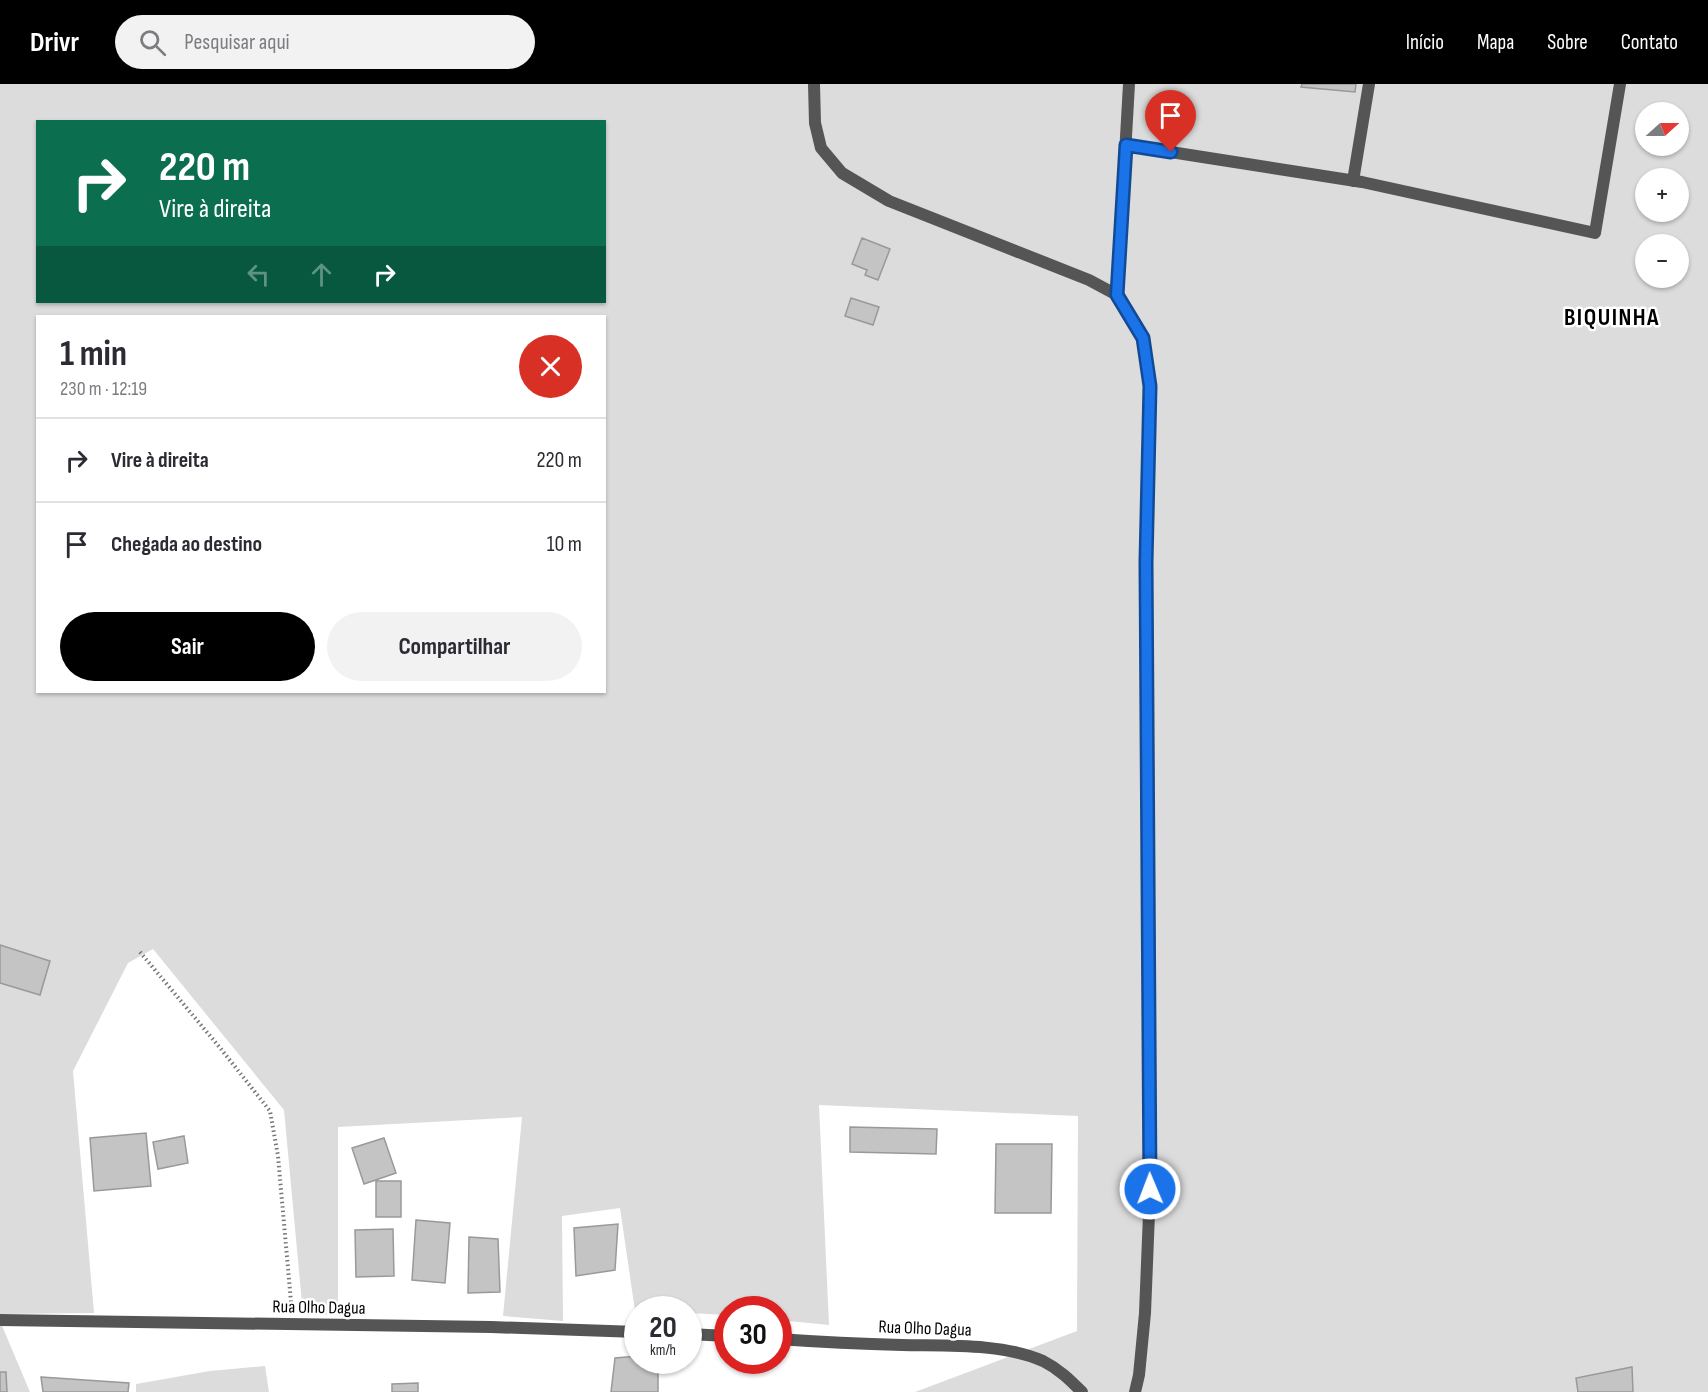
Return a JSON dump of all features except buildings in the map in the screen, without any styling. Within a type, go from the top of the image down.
[{"type":"street","points":[[814,84],[815,123],[821,148],[842,173],[889,201],[1089,280],[1117,295],[1143,338],[1150,386],[1146,562],[1150,1189],[1145,1313],[1135,1392]]},
{"type":"street","points":[[1117,295],[1129,84]]},
{"type":"street","points":[[1353,181],[1369,84]]},
{"type":"street","points":[[1126,145],[1353,181],[1595,233],[1620,84]]},
{"type":"street","name":"Rua Olho Dagua","points":[[0,1320],[491,1327],[624,1332]]},
{"type":"street","name":"Rua Olho Dagua","points":[[792,1340],[1008,1350],[1042,1361],[1065,1374],[1082,1392]]},
{"type":"path","points":[[140,952],[270,1111],[278,1156],[293,1325]]},
{"type":"shaded area","points":[[0,84],[1708,84],[1708,1392],[915,1392],[1077,1331],[1078,1116],[819,1105],[829,1325],[792,1321],[792,1296],[714,1296],[714,1314],[702,1314],[702,1296],[633,1296],[620,1208],[562,1216],[563,1321],[503,1316],[522,1117],[338,1127],[338,1315],[303,1314],[284,1110],[153,949],[128,963],[73,1071],[94,1313],[0,1314]]},
{"type":"shaded area","points":[[0,1321],[30,1392],[0,1392]]},
{"type":"shaded area","points":[[265,1366],[269,1392],[136,1392],[136,1384],[210,1371]]},
{"type":"district","name":"BIQUINHA","points":[[1612,317]]},
{"type":"route","points":[[1150,1189],[1146,562],[1150,386],[1143,338],[1117,295],[1126,145],[1171,152]]}]
